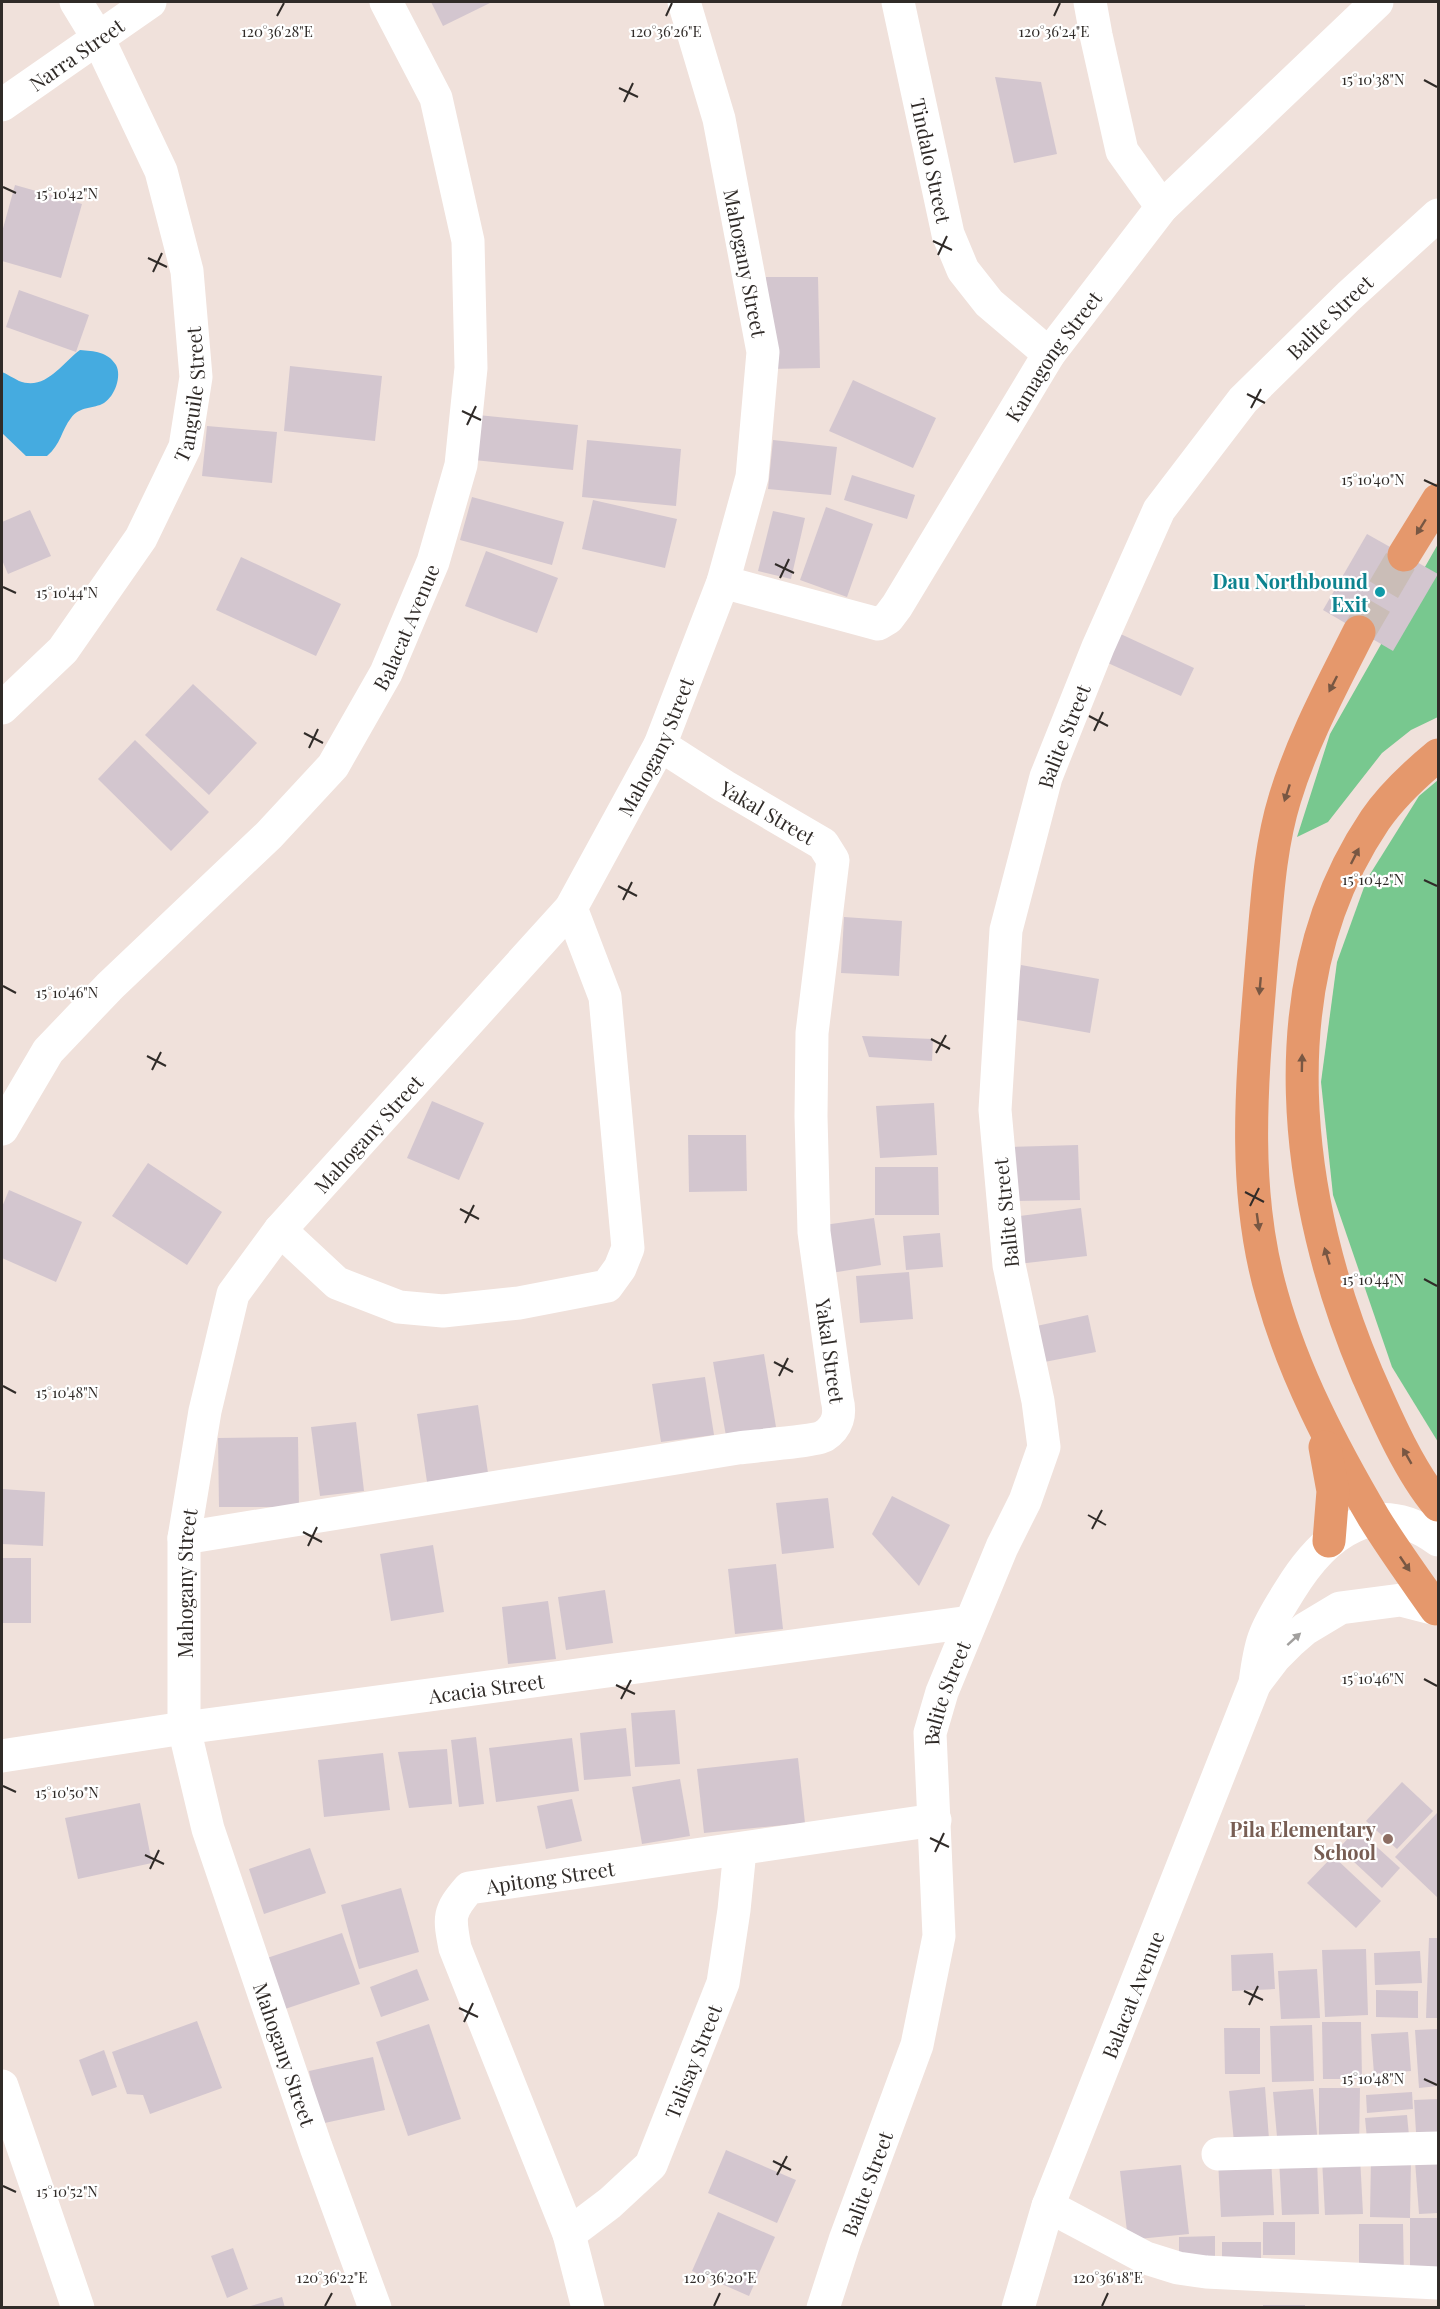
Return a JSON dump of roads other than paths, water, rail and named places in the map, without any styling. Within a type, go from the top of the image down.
[{"type":"highway","points":[[1404,555],[1438,500]]},
{"type":"highway","points":[[1359,632],[1306,738],[1284,801],[1269,875],[1253,1080],[1251,1151],[1253,1193],[1260,1240],[1275,1304],[1299,1374],[1314,1408],[1375,1519],[1436,1609]]},
{"type":"highway","points":[[1438,755],[1396,794],[1376,819],[1341,885],[1327,919],[1308,1000],[1304,1029],[1302,1080],[1305,1137],[1311,1184],[1323,1242],[1337,1292],[1357,1350],[1380,1403],[1405,1453],[1438,1505]]},
{"type":"highway","points":[[1314,1408],[1328,1459],[1333,1491],[1329,1541]]},
{"type":"street","name":"Tanguile Street","points":[[2,708],[63,650],[141,538],[185,447],[196,377],[188,271],[161,171],[98,38],[76,2]]},
{"type":"street","name":"Narra Street","points":[[2,105],[150,2]]},
{"type":"street","name":"Balacat Avenue","points":[[2,1129],[48,1051],[110,987],[269,835],[333,766],[386,673],[433,562],[461,465],[471,368],[468,241],[436,98],[386,2]]},
{"type":"street","name":"Mahogany Street","points":[[375,2307],[316,2147],[208,1829],[184,1728],[184,1538],[205,1411],[233,1294],[280,1230],[571,908],[660,745],[723,582],[752,477],[763,352],[719,119],[684,2]]},
{"type":"street","name":"Tindalo Street","points":[[897,2],[948,234],[963,270],[989,303],[1049,354]]},
{"type":"street","points":[[1090,2],[1122,151],[1162,207]]},
{"type":"street","name":"Kamagong Street","points":[[723,582],[878,624],[888,618],[1049,354],[1162,207],[1377,2]]},
{"type":"street","name":"Balite Street","points":[[823,2307],[845,2240],[917,2045],[939,1936],[930,1732],[942,1692],[970,1622],[1002,1547],[1025,1501],[1044,1447],[1038,1401],[1009,1265],[995,1110],[1006,930],[1046,777],[1098,647],[1159,510],[1243,400],[1349,296],[1438,215]]},
{"type":"street","name":"Yakal Street","points":[[184,1538],[738,1448],[822,1437],[835,1426],[841,1412],[837,1399],[814,1232],[811,1116],[812,1032],[832,860],[823,844],[724,786],[660,745]]},
{"type":"street","points":[[280,1230],[337,1283],[399,1307],[443,1311],[519,1303],[607,1286],[621,1268],[628,1248],[605,997],[571,908]]},
{"type":"street","name":"Balacat Avenue","points":[[1018,2307],[1048,2206],[1255,1683],[1263,1640],[1270,1624],[1303,1569],[1329,1541],[1341,1532],[1375,1519]]},
{"type":"street","points":[[1375,1519],[1394,1520],[1417,1527],[1438,1540]]},
{"type":"street","name":"Balacat Avenue","points":[[1255,1683],[1290,1642],[1305,1629],[1340,1608],[1401,1600],[1436,1609]]},
{"type":"street","name":"Acacia Street","points":[[2,1756],[184,1728],[970,1622]]},
{"type":"street","name":"Apitong Street","points":[[588,2307],[569,2234],[455,1948],[451,1925],[453,1906],[469,1888],[935,1820]]},
{"type":"street","name":"Talisay Street","points":[[569,2234],[610,2203],[651,2165],[723,1983],[740,1850]]},
{"type":"street","points":[[2,2086],[78,2307]]},
{"type":"street","points":[[1218,2154],[1438,2148]]},
{"type":"street","points":[[1048,2206],[1146,2258],[1178,2268],[1218,2273],[1438,2283]]},
{"type":"water","points":[[80,350],[100,353],[113,361],[118,370],[118,380],[114,391],[104,403],[74,414],[55,447],[47,456],[26,456],[2,433],[2,372],[19,381],[37,382],[52,374]]},
{"type":"tunnel","points":[[1359,632],[1404,555]]},
{"type":"place","name":"Dau Northbound Exit","points":[[1380,592]]},
{"type":"place","name":"Pila Elementary School","points":[[1388,1839]]}]
